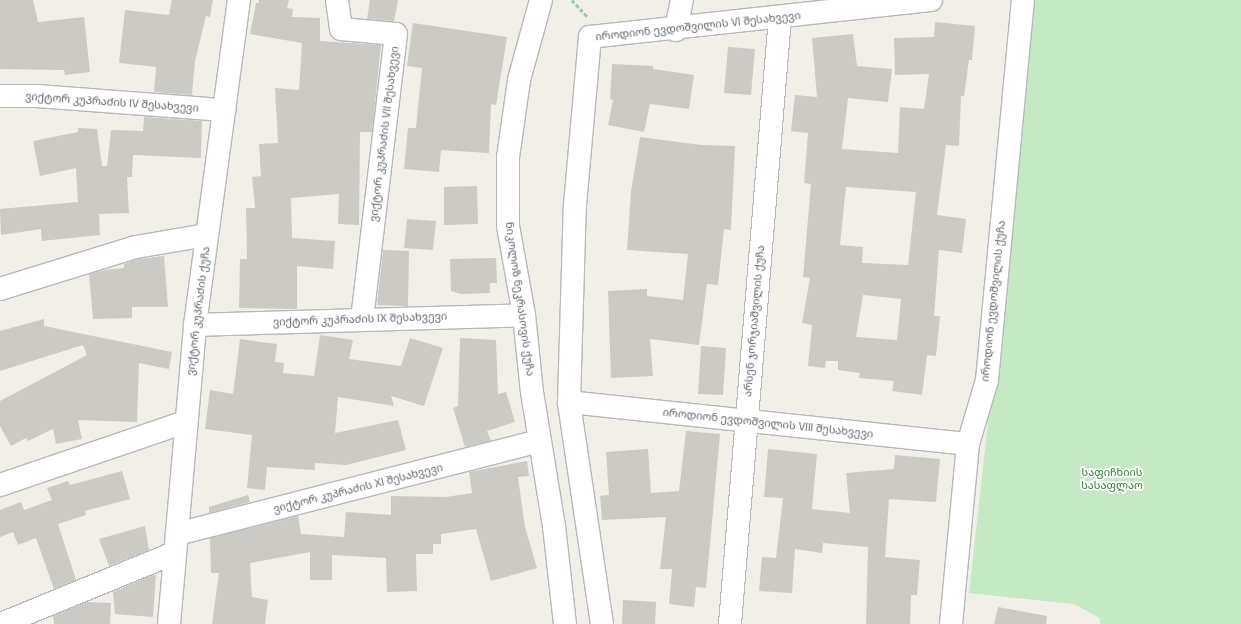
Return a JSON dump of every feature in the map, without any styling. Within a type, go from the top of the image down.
[{"type":"street","name":"ვიქტორ კუპრაძის ქუჩა","points":[[169,624],[185,422],[195,324],[239,0]]},
{"type":"street","name":"ვიქტორ კუპრაძის VII შესახვევი","points":[[337,0],[341,29],[396,34],[362,318]]},
{"type":"street","name":"ნიკოლოზ ნეკრასოვის ქუჩა","points":[[541,0],[519,80],[508,157],[508,226],[524,315],[539,442],[554,526],[565,624]]},
{"type":"street","points":[[676,30],[682,0]]},
{"type":"street","name":"იროდიონ ევდოშვილის VI შესახვევი","points":[[569,402],[575,205],[590,37],[676,30],[931,0]]},
{"type":"street","name":"იროდიონ ევდოშვილის ქუჩა","points":[[951,624],[968,444],[987,380],[1023,0]]},
{"type":"street","name":"არსენ ჯორჯიაშვილის ქუჩა","points":[[730,624],[780,17]]},
{"type":"street","name":"ვიქტორ კუპრაძის IV შესახვევი","points":[[0,96],[37,96],[224,110]]},
{"type":"street","points":[[0,289],[136,247],[206,235]]},
{"type":"street","name":"ვიქტორ კუპრაძის IX შესახვევი","points":[[195,324],[362,318],[524,315]]},
{"type":"street","points":[[569,402],[602,624]]},
{"type":"street","name":"იროდიონ ევდოშვილის VIII შესახვევი","points":[[569,402],[968,444]]},
{"type":"street","points":[[0,485],[185,422]]},
{"type":"street","name":"ვიქტორ კუპრაძის XI შესახვევი","points":[[1,624],[175,544],[539,442]]},
{"type":"green space","name":"საფიჩხიის სასაფლაო","points":[[1035,0],[1241,0],[1241,624],[1100,624],[1100,618],[1074,604],[969,593]]},
{"type":"building","points":[[0,0],[33,0],[38,22],[84,17],[90,72],[65,75],[64,70],[0,69]]},
{"type":"building","points":[[172,0],[213,0],[210,17],[206,16],[195,61],[192,95],[154,92],[156,67],[119,63],[125,10],[169,15]]},
{"type":"building","points":[[259,0],[289,0],[287,8],[293,9],[292,17],[320,18],[320,41],[381,45],[372,132],[360,132],[359,225],[338,224],[339,194],[291,198],[292,238],[335,241],[333,269],[297,266],[297,309],[239,308],[240,259],[247,259],[246,208],[255,208],[252,177],[261,176],[259,144],[278,143],[275,88],[299,90],[302,43],[250,34],[256,3],[259,3]]},
{"type":"building","points":[[370,0],[398,0],[394,21],[367,19]]},
{"type":"building","points":[[935,22],[975,26],[972,60],[969,60],[964,96],[961,96],[959,146],[946,145],[937,215],[966,219],[962,253],[939,250],[934,316],[940,316],[936,356],[927,355],[922,395],[892,391],[894,381],[859,378],[860,373],[838,370],[838,361],[826,361],[825,368],[808,366],[812,325],[802,323],[810,278],[803,277],[811,184],[804,183],[808,133],[791,131],[795,95],[817,97],[812,38],[853,34],[857,66],[892,69],[888,102],[848,98],[842,149],[898,153],[900,107],[924,109],[929,74],[895,75],[894,38],[934,37]],"holes":[[[846,187],[916,192],[908,265],[862,263],[863,247],[840,245]],[[863,295],[901,299],[897,340],[856,337]]]},
{"type":"building","points":[[413,23],[507,37],[496,105],[491,104],[489,153],[441,150],[439,172],[404,169],[408,128],[416,128],[422,68],[407,66]]},
{"type":"building","points":[[728,47],[755,49],[751,95],[724,93]]},
{"type":"building","points":[[612,64],[653,66],[653,69],[694,75],[689,109],[650,104],[644,132],[608,125],[613,100],[610,99]]},
{"type":"building","points":[[144,117],[202,121],[201,158],[133,155],[132,177],[127,177],[129,213],[99,214],[100,235],[42,241],[41,229],[1,235],[0,209],[78,202],[76,168],[40,176],[33,141],[78,132],[78,128],[97,129],[102,166],[107,166],[111,130],[143,131]]},
{"type":"building","points":[[640,137],[701,145],[735,146],[731,230],[724,229],[718,285],[707,284],[699,345],[650,339],[653,376],[611,378],[608,291],[647,289],[647,296],[683,300],[688,254],[627,250],[631,191]]},
{"type":"building","points":[[477,186],[478,224],[444,225],[444,187]]},
{"type":"building","points":[[407,219],[436,221],[433,250],[404,248]]},
{"type":"building","points":[[383,250],[409,251],[408,306],[377,305]]},
{"type":"building","points":[[164,256],[168,307],[132,307],[132,318],[93,319],[89,274],[105,270],[124,268],[124,264],[139,259]]},
{"type":"building","points":[[496,258],[497,283],[490,283],[490,293],[461,294],[451,291],[450,259]]},
{"type":"building","points":[[44,319],[44,326],[172,352],[169,369],[139,363],[137,422],[78,420],[82,439],[56,444],[53,429],[28,441],[26,438],[11,446],[0,426],[0,401],[87,355],[83,345],[0,371],[0,331]]},
{"type":"building","points":[[320,335],[353,340],[349,359],[401,366],[410,338],[443,348],[424,406],[391,396],[394,406],[338,397],[335,433],[398,420],[406,450],[346,465],[315,463],[315,470],[267,467],[265,490],[247,488],[252,435],[205,429],[210,390],[233,394],[240,339],[277,344],[275,362],[284,363],[283,373],[314,376]]},
{"type":"building","points":[[460,338],[496,340],[498,394],[506,392],[515,422],[487,431],[491,441],[465,447],[453,408],[458,406]]},
{"type":"building","points":[[701,346],[726,348],[723,395],[698,394]]},
{"type":"building","points":[[686,431],[720,434],[706,588],[696,587],[694,607],[669,604],[672,569],[660,569],[666,517],[602,520],[600,496],[609,495],[606,452],[648,449],[651,493],[679,491]]},
{"type":"building","points":[[768,449],[817,454],[812,509],[850,513],[846,473],[894,469],[895,455],[940,459],[936,502],[889,499],[885,557],[920,560],[917,595],[911,595],[910,624],[866,624],[868,547],[823,543],[822,553],[795,549],[792,593],[759,591],[762,557],[776,558],[783,498],[764,497]]},
{"type":"building","points":[[527,461],[529,476],[518,477],[525,527],[537,568],[491,581],[476,529],[441,534],[441,544],[433,544],[433,554],[416,554],[417,591],[387,592],[386,558],[332,555],[332,580],[310,580],[310,552],[250,563],[252,597],[268,600],[265,624],[212,624],[219,573],[211,573],[210,538],[298,516],[301,534],[344,537],[346,512],[391,515],[391,496],[446,497],[472,493],[469,472]]},
{"type":"building","points":[[122,471],[130,499],[85,511],[86,515],[58,524],[76,580],[54,589],[36,538],[18,545],[13,532],[0,537],[0,510],[21,502],[24,510],[52,500],[47,488],[68,481],[70,485]]},
{"type":"building","points":[[248,495],[250,502],[209,513],[209,507]]},
{"type":"building","points":[[145,526],[149,550],[109,566],[99,539]]},
{"type":"building","points":[[156,575],[153,617],[115,614],[113,592]]},
{"type":"building","points":[[623,600],[656,602],[655,624],[622,624]]},
{"type":"building","points":[[87,602],[111,603],[110,624],[54,624],[53,616]]},
{"type":"building","points":[[998,607],[1047,616],[1046,624],[994,624]]}]
